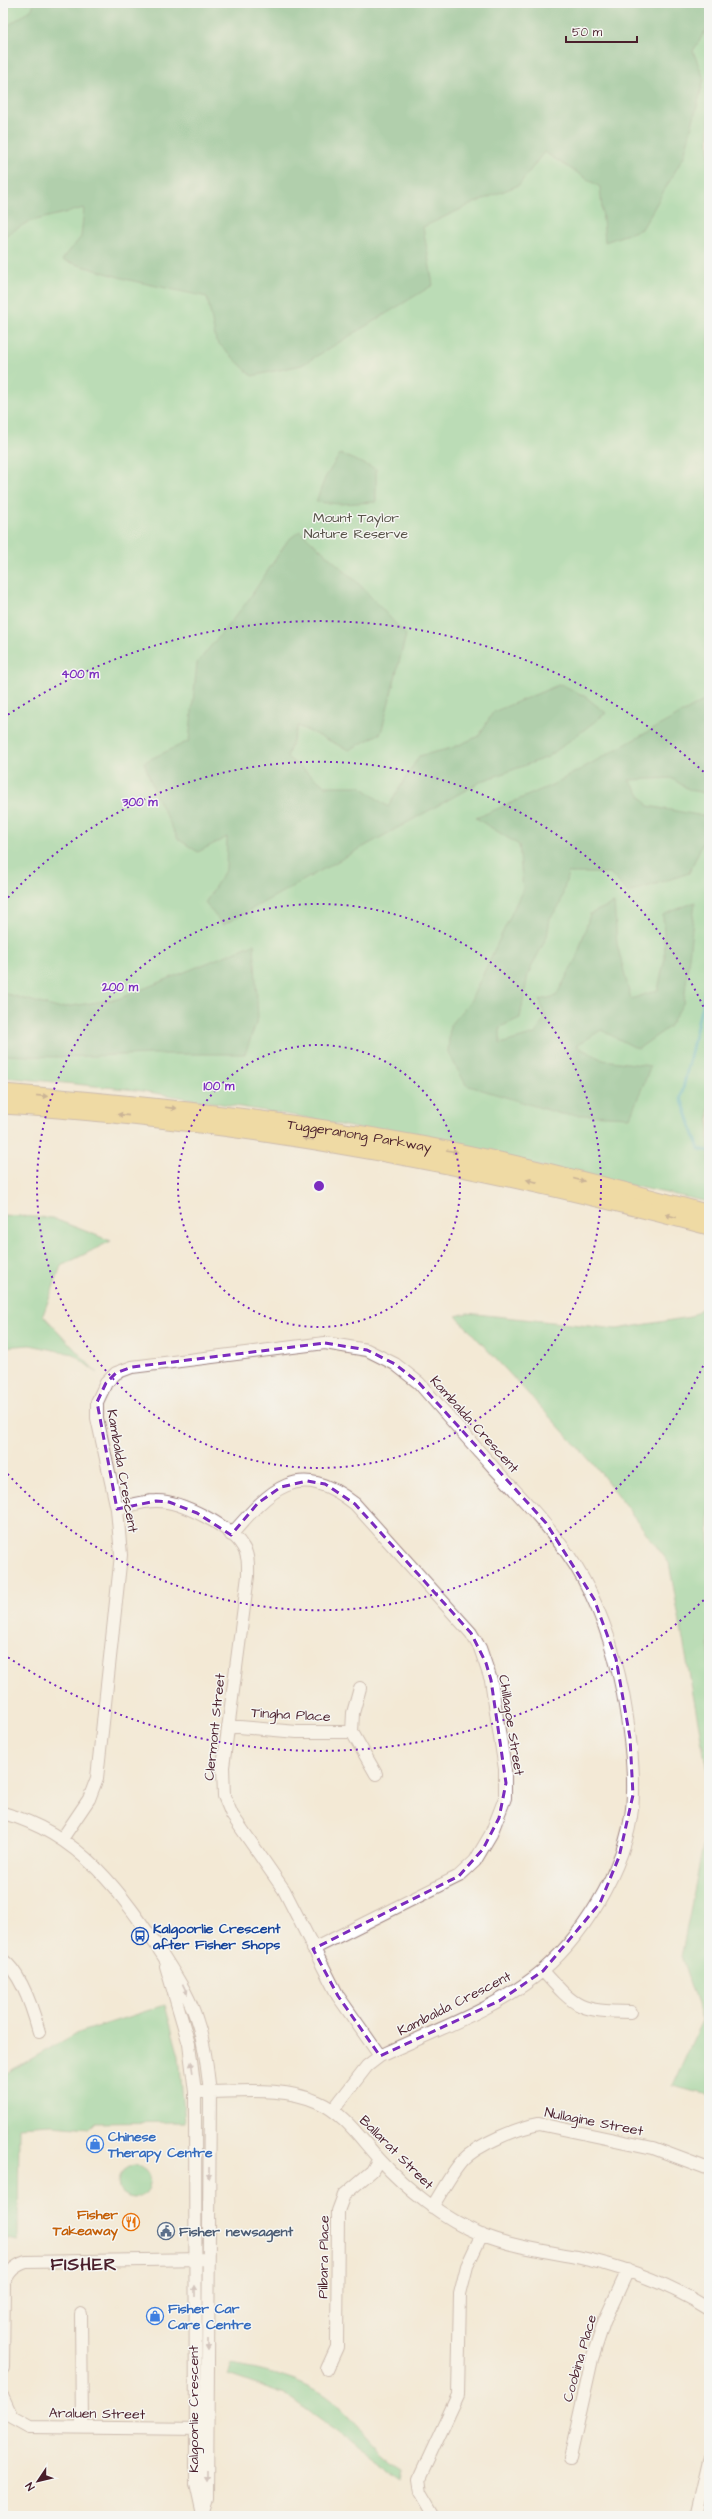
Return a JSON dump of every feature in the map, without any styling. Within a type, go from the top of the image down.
[{"type":"highway","name":"Tuggeranong Parkway","points":[[3,1093],[146,1105],[356,1134],[468,1154],[709,1214]]},
{"type":"highway","name":"Tuggeranong Parkway","points":[[3,1105],[139,1117],[328,1142],[492,1172],[709,1226]]},
{"type":"street","name":"Kambalda Crescent","points":[[62,1839],[89,1799],[97,1778],[121,1571],[117,1509],[97,1418],[97,1402],[106,1382],[116,1373],[132,1367],[325,1343],[367,1350],[395,1364],[419,1383],[550,1529],[574,1564],[594,1599],[616,1660],[630,1738],[633,1795],[628,1826],[619,1857],[600,1903],[586,1922],[542,1970],[499,2001],[380,2056],[367,2066],[333,2110]]},
{"type":"street","name":"Chillagoe Street","points":[[231,1535],[258,1503],[281,1487],[307,1481],[324,1484],[342,1493],[355,1504],[471,1633],[480,1648],[492,1680],[506,1783],[499,1818],[483,1849],[459,1876],[313,1949]]},
{"type":"street","name":"Clermont Street","points":[[117,1509],[156,1500],[169,1502],[197,1513],[231,1535],[239,1541],[247,1555],[248,1576],[223,1768],[224,1796],[232,1815],[284,1890],[338,1996],[380,2056]]},
{"type":"street","points":[[360,1688],[353,1713],[352,1732],[376,1774]]},
{"type":"street","name":"Tingha Place","points":[[228,1726],[297,1732],[352,1732]]},
{"type":"street","name":"Kalgoorlie Crescent","points":[[3,1813],[26,1819],[46,1828],[62,1839],[114,1885],[132,1908],[184,1986],[198,2021],[206,2058],[210,2092],[209,2259],[202,2429],[196,2484],[203,2514]]},
{"type":"street","name":"Kalgoorlie Crescent","points":[[164,1957],[189,2044],[195,2092],[195,2260],[202,2429]]},
{"type":"street","points":[[3,1960],[9,1964],[30,2000],[39,2032]]},
{"type":"street","points":[[542,1970],[565,1996],[588,2010],[630,2012]]},
{"type":"street","name":"Ballarat Street","points":[[195,2092],[259,2091],[296,2095],[333,2110],[358,2133],[379,2160],[432,2207],[482,2234],[508,2244],[628,2270],[660,2282],[709,2309]]},
{"type":"street","name":"Nullagine Street","points":[[432,2207],[463,2160],[473,2152],[525,2126],[539,2124],[653,2148],[709,2169]]},
{"type":"street","name":"Pilbara Place","points":[[327,2369],[337,2347],[338,2211],[344,2195],[372,2171],[379,2160]]},
{"type":"street","points":[[436,2516],[421,2492],[419,2479],[458,2395],[460,2294],[467,2266],[482,2234]]},
{"type":"street","points":[[3,2368],[4,2283],[14,2267],[26,2262],[209,2259]]},
{"type":"street","name":"Coobina Place","points":[[570,2458],[592,2359],[604,2322],[628,2270]]},
{"type":"street","points":[[81,2314],[82,2428]]},
{"type":"street","name":"Araluen Street","points":[[3,2396],[12,2417],[30,2427],[202,2429]]},
{"type":"street","points":[[696,2516],[709,2460]]},
{"type":"highlighted area","points":[[325,1343],[367,1350],[395,1364],[419,1383],[546,1523],[594,1599],[616,1659],[630,1738],[633,1795],[619,1857],[600,1903],[543,1971],[499,2001],[380,2056],[338,1996],[313,1949],[459,1876],[483,1849],[499,1818],[506,1783],[491,1680],[486,1663],[471,1633],[355,1504],[325,1484],[307,1481],[281,1487],[258,1503],[231,1535],[197,1513],[169,1502],[156,1501],[117,1509],[97,1402],[106,1383],[116,1373],[132,1367]]},
{"type":"green space","name":"Mount Taylor Nature Reserve","points":[[3,3],[709,3],[709,1202],[302,1117],[136,1090],[3,1077]]},
{"type":"green space","points":[[34,3],[709,3],[709,25],[693,51],[704,79],[684,156],[642,229],[605,242],[600,187],[544,152],[519,185],[474,203],[423,227],[433,285],[302,365],[252,376],[216,341],[207,297],[129,280],[62,260],[81,237],[84,208],[28,222],[3,237],[3,29],[32,9]]},
{"type":"green space","points":[[340,454],[376,469],[376,502],[340,504],[316,502],[325,478]]},
{"type":"green space","points":[[300,531],[359,584],[406,635],[381,733],[349,750],[298,726],[287,757],[325,786],[360,786],[388,807],[419,756],[452,748],[479,736],[493,712],[561,684],[586,697],[606,713],[548,757],[482,781],[223,925],[205,903],[226,869],[227,837],[198,852],[178,839],[157,798],[144,762],[189,741],[197,663],[247,602],[288,540]]},
{"type":"green space","points":[[709,698],[709,789],[704,793],[690,790],[671,778],[629,780],[648,806],[709,817],[704,840],[689,873],[628,893],[610,873],[568,873],[560,905],[550,918],[547,936],[528,974],[520,1018],[500,1027],[500,1044],[535,1034],[545,1018],[540,1000],[556,996],[577,957],[590,914],[614,903],[617,944],[631,999],[658,990],[665,957],[663,915],[695,902],[684,1002],[669,1027],[638,1049],[601,1030],[576,1046],[603,1060],[651,1066],[630,1117],[561,1114],[466,1085],[448,1052],[450,1025],[471,1000],[523,889],[519,845],[476,818],[552,785]]},
{"type":"green space","points":[[254,944],[258,1018],[245,1054],[153,1054],[57,1057],[3,1055],[3,993],[58,1008],[118,999]]},
{"type":"green space","points":[[3,1215],[52,1218],[111,1241],[61,1266],[43,1315],[97,1373],[73,1354],[30,1345],[3,1347]]},
{"type":"green space","points":[[709,1303],[709,1782],[669,1563],[597,1468],[456,1316],[467,1313],[617,1329],[690,1317]]},
{"type":"green space","points":[[709,1815],[709,2095],[672,2086],[702,2020],[681,1957]]},
{"type":"green space","points":[[165,2005],[179,2056],[185,2122],[95,2123],[90,2128],[52,2125],[19,2127],[18,2241],[3,2238],[3,2075],[75,2034]]},
{"type":"green space","points":[[131,2166],[137,2166],[146,2170],[150,2182],[146,2194],[137,2198],[131,2198],[122,2194],[118,2185],[118,2179],[122,2170]]},
{"type":"green space","points":[[232,2364],[269,2372],[294,2380],[317,2390],[328,2397],[338,2405],[383,2453],[404,2468],[402,2478],[286,2395],[228,2375]]},
{"type":"waterway","points":[[709,972],[681,1098],[699,1149],[709,1151]]},
{"type":"place","name":"Kalgoorlie Crescent after Fisher Shops","points":[[140,1936]]},
{"type":"place","name":"Chinese Therapy Centre","points":[[95,2144]]},
{"type":"place","name":"Fisher Takeaway","points":[[131,2222]]},
{"type":"place","name":"Fisher newsagent","points":[[166,2231]]},
{"type":"place","name":"Fisher Car Care Centre","points":[[155,2316]]},
{"type":"district","name":"FISHER","points":[[84,2264]]}]
